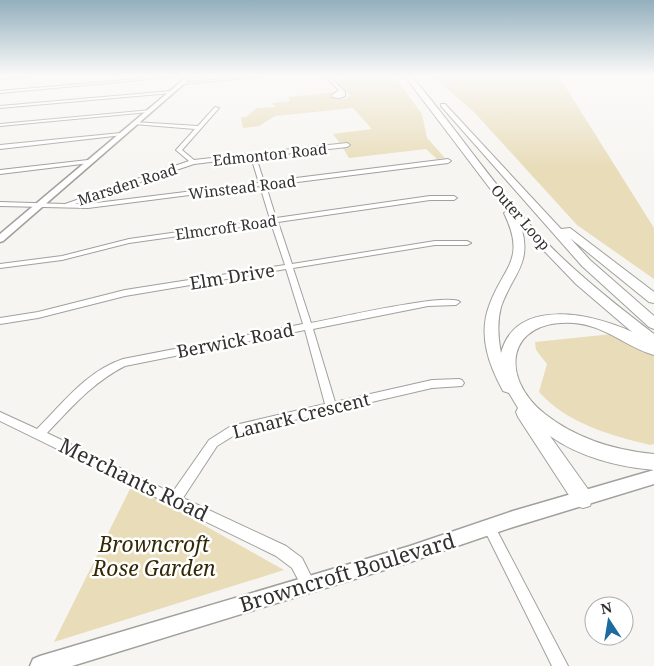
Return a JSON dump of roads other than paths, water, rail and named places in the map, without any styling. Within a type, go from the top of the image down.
[{"type":"highway","name":"Outer Loop","points":[[433,106],[494,188],[528,229],[559,261],[654,342]]},
{"type":"highway","name":"Outer Loop","points":[[443,106],[586,264],[654,324]]},
{"type":"highway","points":[[515,185],[584,245],[654,299]]},
{"type":"highway","points":[[494,188],[515,226],[519,250],[515,269],[493,311],[491,328],[493,350],[502,378],[583,498]]},
{"type":"highway","points":[[534,426],[516,389],[508,366],[510,348],[522,332],[540,322],[569,319],[595,323],[624,333],[654,350]]},
{"type":"highway","points":[[516,389],[535,415],[573,441],[609,455],[654,462]]},
{"type":"main road","points":[[0,238],[155,106]]},
{"type":"main road","name":"Browncroft Boulevard","points":[[40,666],[418,552],[489,527],[654,477]]},
{"type":"street","points":[[0,108],[21,106]]},
{"type":"street","points":[[193,162],[178,151],[217,108]]},
{"type":"street","points":[[0,126],[149,111]]},
{"type":"street","points":[[134,123],[198,128]]},
{"type":"street","points":[[0,147],[121,134]]},
{"type":"street","name":"Edmonton Road","points":[[193,162],[347,145]]},
{"type":"street","points":[[253,156],[308,326],[331,406]]},
{"type":"street","name":"Winstead Road","points":[[0,204],[37,206],[96,205],[448,161]]},
{"type":"street","points":[[0,172],[88,162]]},
{"type":"street","name":"Marsden Road","points":[[60,206],[193,162]]},
{"type":"street","name":"Elmcroft Road","points":[[0,266],[62,258],[129,241],[430,198],[454,198]]},
{"type":"street","name":"Elm Drive","points":[[0,322],[38,315],[120,294],[435,243],[467,243]]},
{"type":"street","name":"Berwick Road","points":[[39,434],[92,382],[115,366],[142,358],[428,303],[456,302]]},
{"type":"street","name":"Lanark Crescent","points":[[175,499],[207,450],[226,432],[242,426],[432,384],[459,383]]},
{"type":"street","name":"Merchants Road","points":[[0,416],[286,554],[301,568],[308,584]]},
{"type":"street","points":[[489,527],[560,666]]},
{"type":"park label","name":"Browncroft Rose Garden","points":[[154,556]]}]
